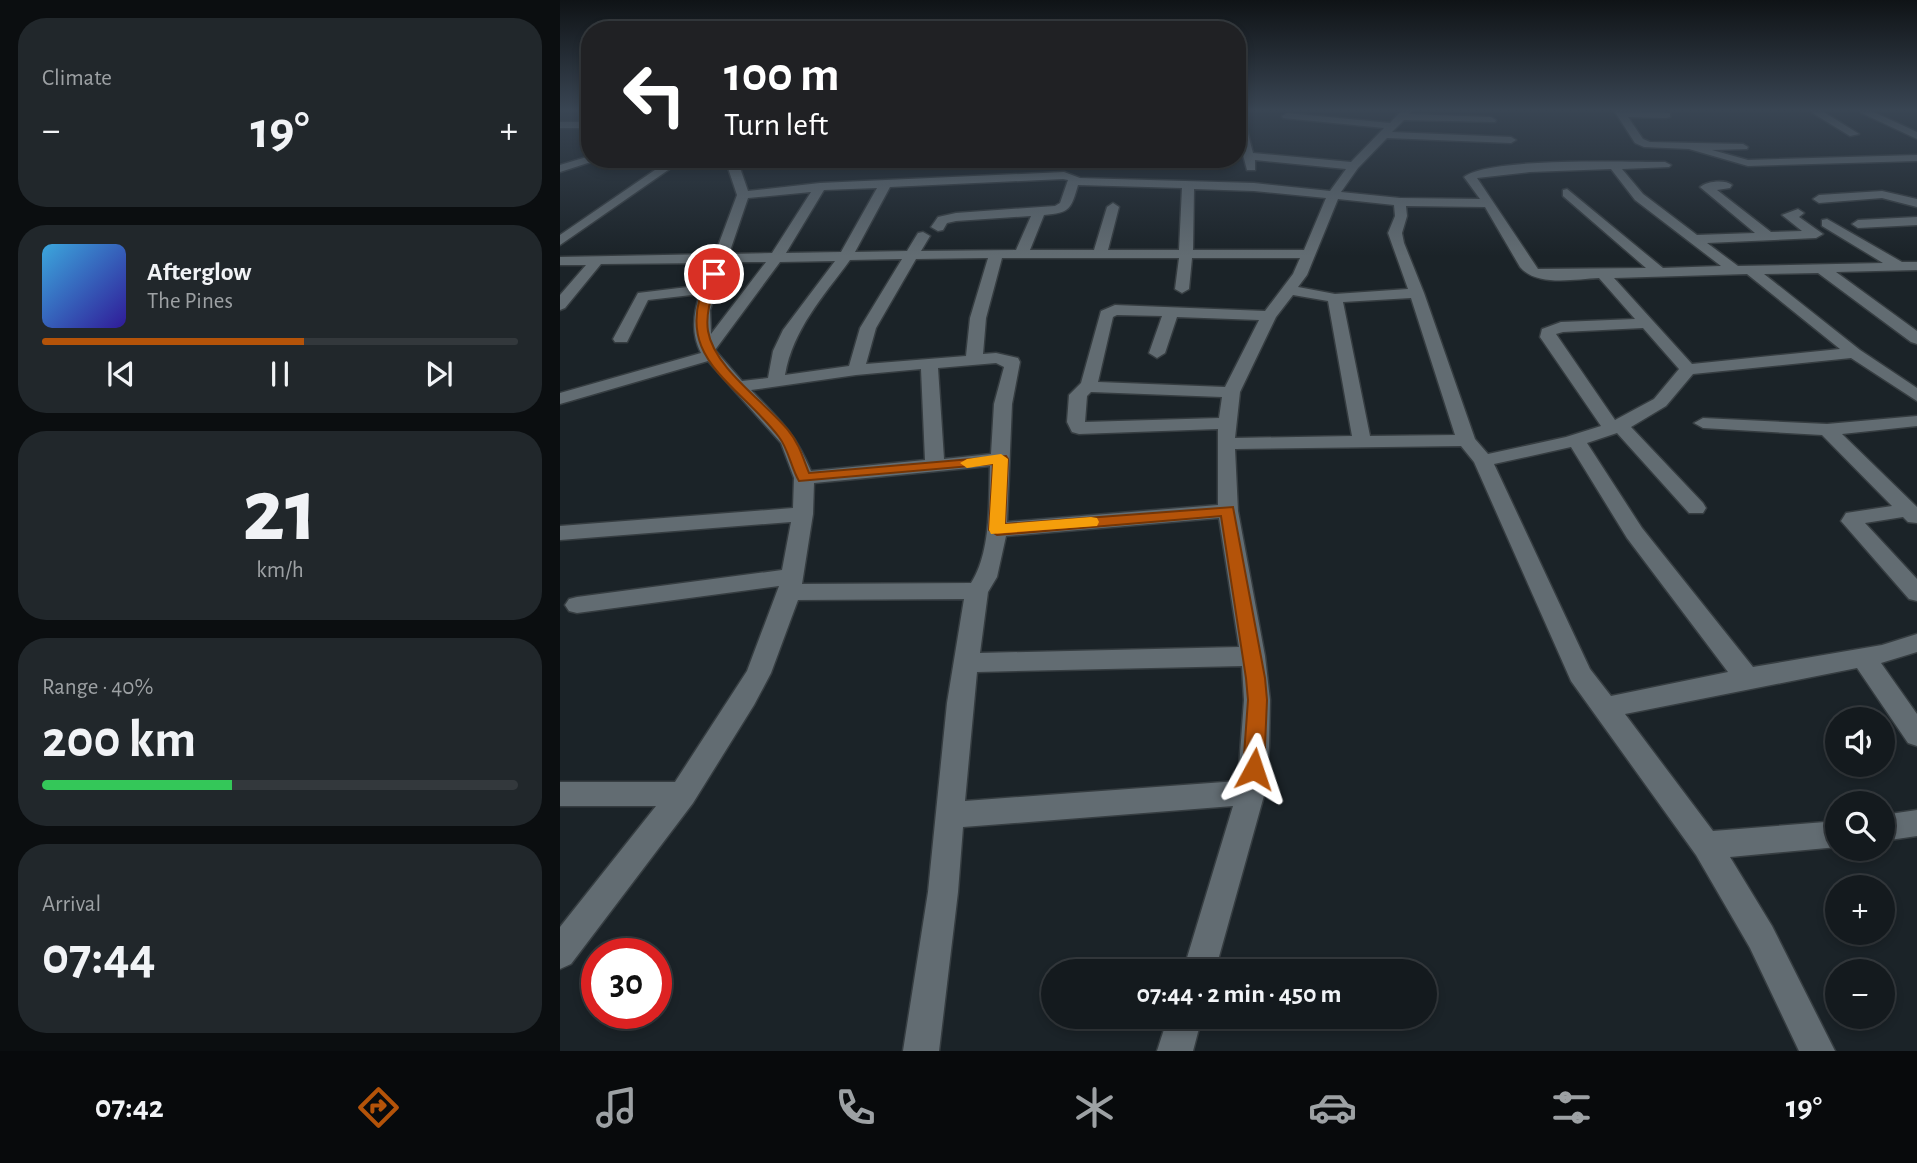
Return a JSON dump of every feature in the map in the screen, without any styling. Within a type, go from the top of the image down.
[{"type":"street","points":[[1249,158],[1254,187]]},
{"type":"street","points":[[1270,158],[1354,166]]},
{"type":"street","points":[[1202,959],[1251,792],[1256,747],[1257,700],[1253,656],[1228,511],[1226,434],[1231,392],[1269,316],[1291,290],[1334,194],[1362,158]]},
{"type":"street","points":[[1730,158],[1748,163],[1915,158]]},
{"type":"street","points":[[560,169],[581,162]]},
{"type":"street","points":[[1665,165],[1470,175],[1533,272],[1552,276],[1917,266]]},
{"type":"street","points":[[1614,166],[1639,197],[1743,270],[1854,354],[1917,396]]},
{"type":"street","points":[[560,241],[665,168]]},
{"type":"street","points":[[560,953],[683,794],[759,673],[790,584],[803,514],[804,478],[790,443],[710,353],[701,322],[709,289],[743,195],[734,168]]},
{"type":"street","points":[[743,195],[820,187],[1064,175],[1072,176],[1074,181],[1064,207],[1038,213],[956,217],[943,220],[938,227]]},
{"type":"street","points":[[1074,181],[1254,187],[1400,202],[1489,203]]},
{"type":"street","points":[[776,380],[781,351],[791,330],[846,256],[886,183]]},
{"type":"street","points":[[1182,289],[1188,184]]},
{"type":"street","points":[[1726,185],[1706,187],[1768,236]]},
{"type":"street","points":[[561,400],[710,353],[777,256],[820,187]]},
{"type":"street","points":[[1567,193],[1660,273]]},
{"type":"street","points":[[1819,199],[1883,195],[1903,197],[1917,203]]},
{"type":"street","points":[[1400,202],[1401,216],[1395,233],[1397,243],[1475,450],[1580,674],[1706,845],[1761,937],[1817,1051]]},
{"type":"street","points":[[1100,254],[1113,207]]},
{"type":"street","points":[[1021,254],[1038,213]]},
{"type":"street","points":[[1696,239],[1816,234],[1788,215],[1798,213]]},
{"type":"street","points":[[1858,224],[1917,221]]},
{"type":"street","points":[[1827,223],[1917,279]]},
{"type":"street","points":[[856,370],[868,328],[923,236]]},
{"type":"street","points":[[974,360],[978,318],[996,254]]},
{"type":"street","points":[[560,261],[777,256],[1309,254]]},
{"type":"street","points":[[560,305],[597,261]]},
{"type":"street","points":[[1822,269],[1917,339]]},
{"type":"street","points":[[1603,274],[1688,369]]},
{"type":"street","points":[[621,339],[643,296],[709,289]]},
{"type":"street","points":[[1291,290],[1335,298],[1344,295],[1417,293]]},
{"type":"street","points":[[1335,298],[1362,442]]},
{"type":"street","points":[[1269,316],[1115,310],[1107,312],[1089,385],[1078,395],[1076,422],[1079,428],[1226,434],[1475,450],[1576,440],[1615,426],[1656,405],[1688,369],[1854,354]]},
{"type":"street","points":[[1157,353],[1171,312]]},
{"type":"street","points":[[1649,323],[1561,327],[1548,332],[1548,337],[1615,426],[1696,508]]},
{"type":"street","points":[[738,387],[856,370],[1003,358],[1012,362],[1003,404],[997,530],[984,584],[977,591],[966,663],[948,815],[943,892],[921,1051]]},
{"type":"street","points":[[929,365],[935,466]]},
{"type":"street","points":[[1089,385],[1101,388],[1231,392]]},
{"type":"street","points":[[1703,423],[1827,430],[1917,421]]},
{"type":"street","points":[[1827,430],[1912,514]]},
{"type":"street","points":[[1576,440],[1616,507],[1681,596],[1746,678]]},
{"type":"street","points":[[804,478],[1001,459]]},
{"type":"street","points":[[997,530],[1228,511]]},
{"type":"street","points":[[560,533],[803,514]]},
{"type":"street","points":[[1912,514],[1853,518],[1852,521],[1917,593]]},
{"type":"street","points":[[577,605],[790,584],[977,591]]},
{"type":"street","points":[[1605,708],[1746,678],[1864,658],[1917,643]]},
{"type":"street","points":[[966,663],[1253,656]]},
{"type":"street","points":[[1864,658],[1917,736]]},
{"type":"street","points":[[948,815],[1251,792]]},
{"type":"street","points":[[560,794],[683,794]]},
{"type":"street","points":[[1895,826],[1917,823]]},
{"type":"street","points":[[1706,845],[1825,835]]},
{"type":"street","points":[[1175,1051],[1181,1029]]},
{"type":"slow traffic","points":[[967,463],[1001,459],[997,530],[1091,522]]},
{"type":"route","points":[[714,274],[702,310],[701,322],[708,350],[738,387],[782,432],[790,443],[804,478],[1001,459],[997,530],[1228,511],[1253,656],[1257,700],[1254,769]]}]
